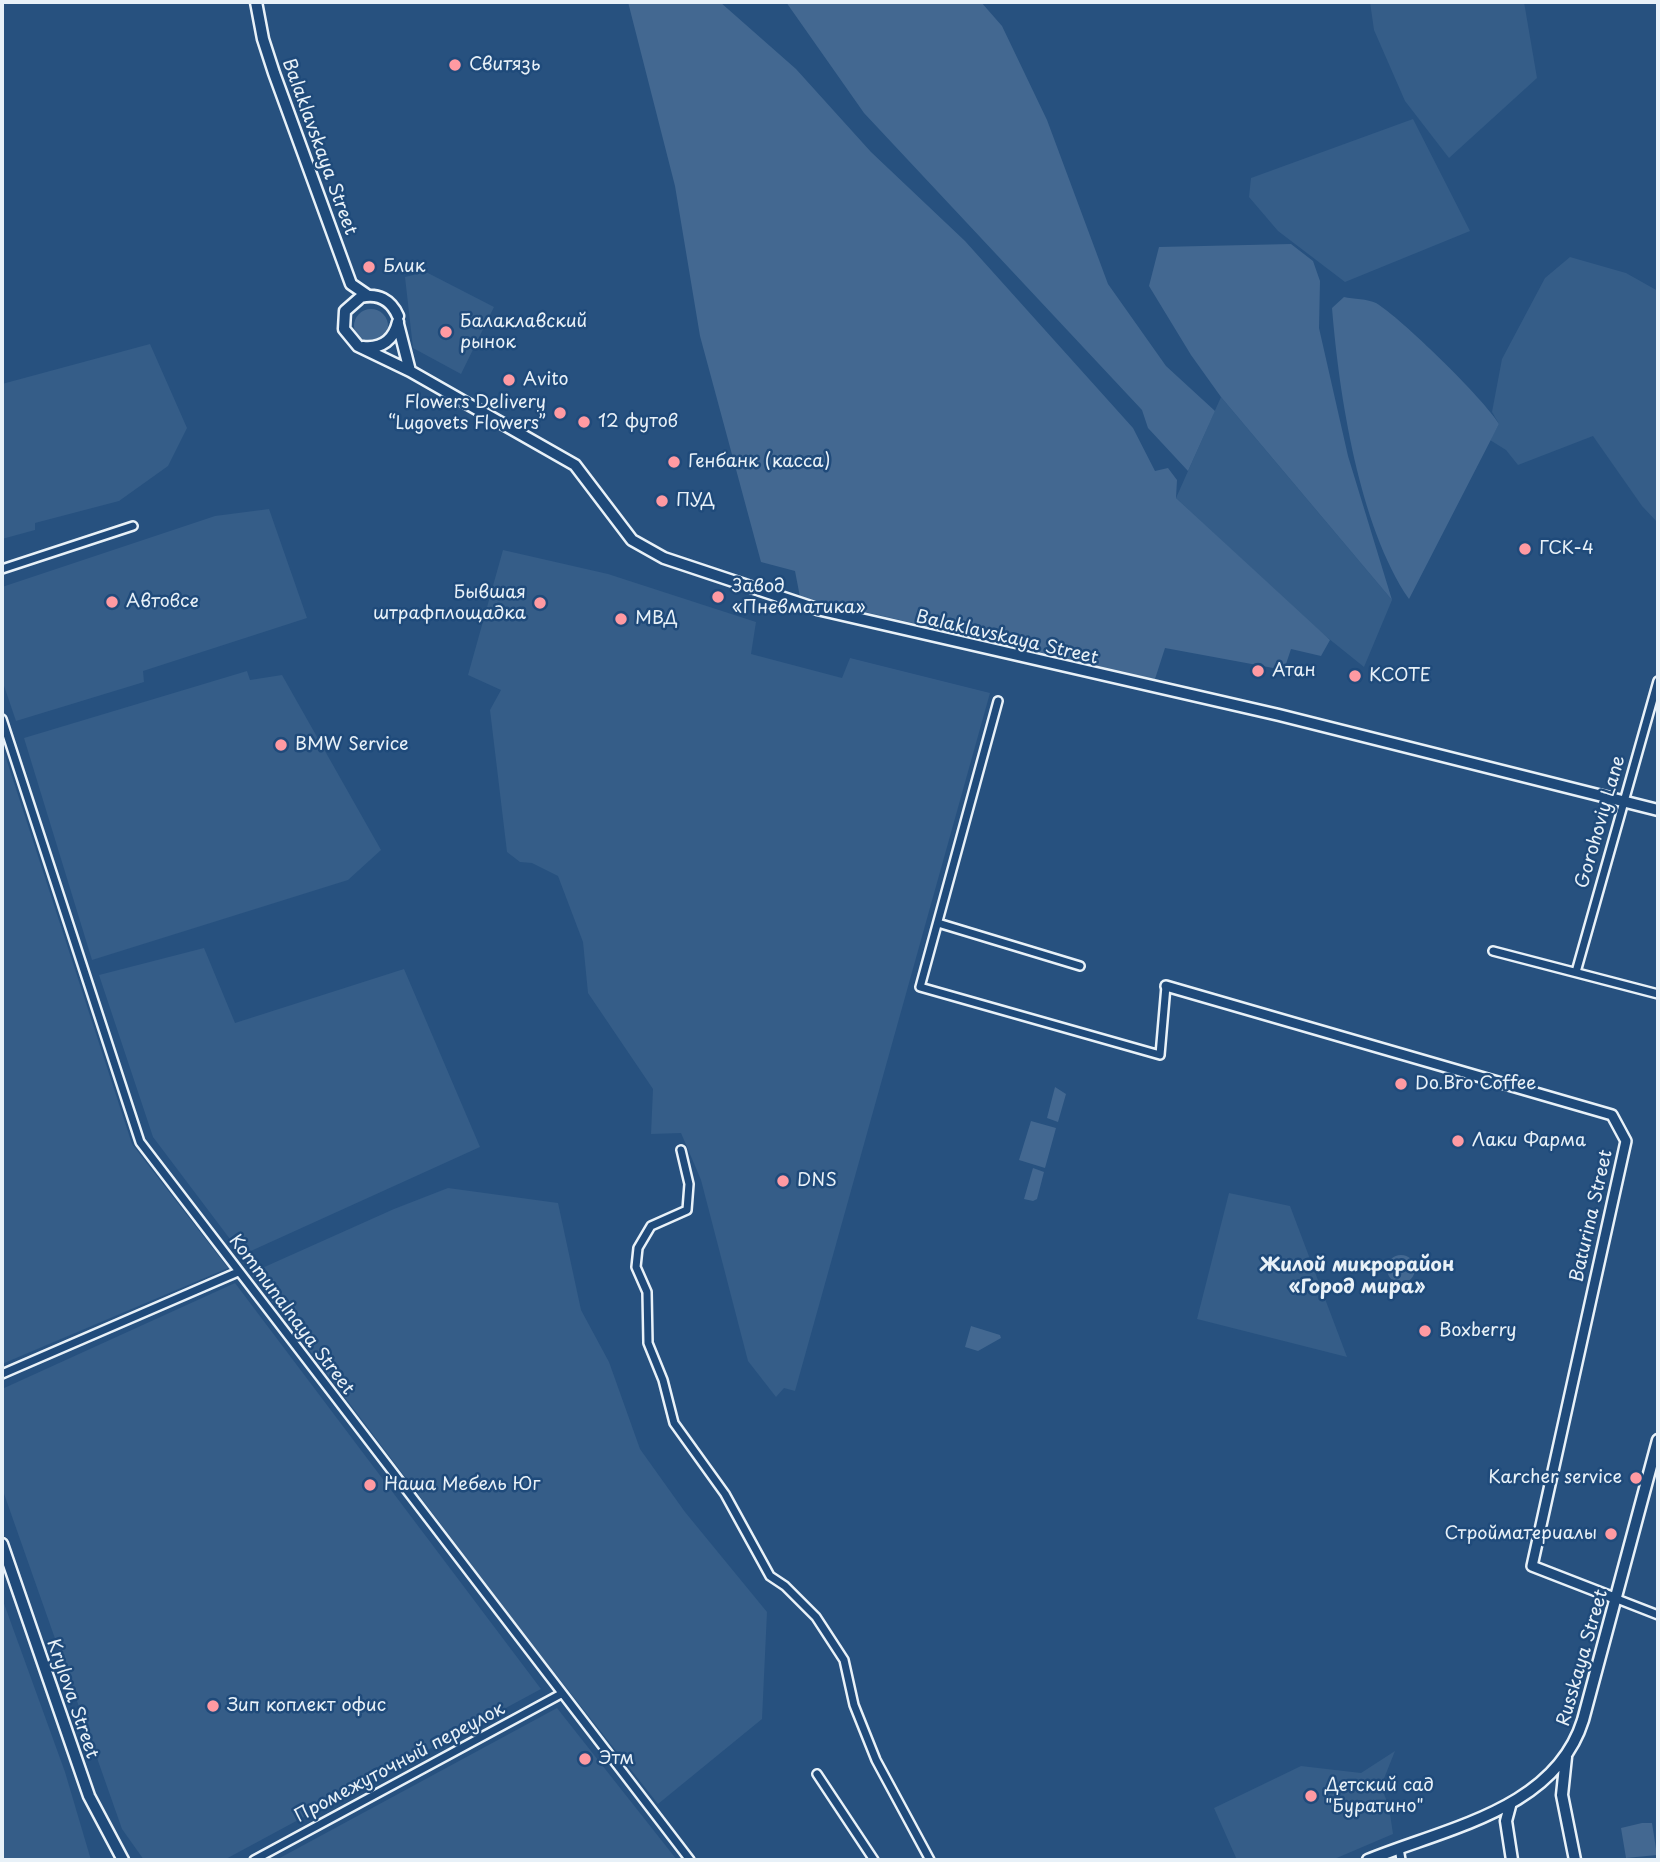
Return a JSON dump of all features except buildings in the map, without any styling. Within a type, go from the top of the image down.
[{"type":"main road","name":"Balaklavskaya Street","points":[[256,2],[263,40],[274,73],[351,284]]},
{"type":"main road","points":[[351,284],[367,295],[388,301],[398,319],[401,344],[410,371]]},
{"type":"main road","points":[[351,284],[351,303],[343,317],[344,329],[358,346],[376,348],[384,344],[396,331],[398,319]]},
{"type":"main road","points":[[351,303],[367,295]]},
{"type":"main road","name":"Balaklavskaya Street","points":[[358,346],[410,371],[575,465],[632,540],[664,558],[817,608],[1279,715],[1658,810]]},
{"type":"main road","name":"Russkaya Street","points":[[1510,1806],[1540,1784],[1566,1757],[1578,1736],[1617,1600],[1658,1440]]},
{"type":"main road","name":"Krylova Street","points":[[2,1544],[89,1796],[123,1860]]},
{"type":"main road","points":[[1562,1795],[1566,1757]]},
{"type":"main road","points":[[1540,1784],[1557,1786],[1562,1795],[1576,1860]]},
{"type":"main road","points":[[1368,1860],[1510,1806]]},
{"type":"main road","points":[[1510,1806],[1506,1821],[1512,1860]]},
{"type":"main road","points":[[1489,1812],[1500,1815],[1506,1821]]},
{"type":"street","points":[[2,569],[133,526]]},
{"type":"street","name":"Gorohoviy Lane","points":[[1576,972],[1658,681]]},
{"type":"street","points":[[998,701],[920,987],[1138,1051],[1160,1055],[1166,986]]},
{"type":"street","name":"Kommunalnaya Street","points":[[2,719],[140,1142],[690,1860]]},
{"type":"street","points":[[938,923],[1080,966]]},
{"type":"street","points":[[1493,951],[1658,994]]},
{"type":"street","name":"Baturina Street","points":[[1166,986],[1612,1115],[1626,1141],[1532,1566],[1658,1615]]},
{"type":"street","points":[[681,1150],[689,1184],[687,1210],[652,1226],[638,1248],[636,1267],[647,1292],[648,1343],[663,1380],[674,1423],[725,1494],[770,1576],[785,1586],[816,1617],[844,1660],[854,1705],[876,1760],[930,1860]]},
{"type":"street","points":[[2,1374],[238,1272]]},
{"type":"street","name":"Промежуточный переулок","points":[[254,1860],[561,1694]]},
{"type":"street","points":[[817,1774],[870,1858]]},
{"type":"street","points":[[1399,1847],[1401,1860]]},
{"type":"shaded area","points":[[628,2],[720,2],[796,69],[871,152],[965,241],[1133,428],[1155,471],[1168,468],[1177,480],[1176,498],[1330,640],[1321,656],[1291,649],[1284,670],[1165,648],[1155,679],[800,597],[795,571],[761,562],[700,336],[675,186]]},
{"type":"shaded area","points":[[786,2],[981,2],[1002,26],[1047,120],[1108,284],[1166,366],[1215,411],[1188,471],[1148,428],[1142,410],[864,113]]},
{"type":"shaded area","points":[[1370,2],[1524,2],[1537,78],[1449,158],[1405,101],[1374,30]]},
{"type":"shaded area","points":[[1413,119],[1470,231],[1345,282],[1278,231],[1249,197],[1251,178]]},
{"type":"shaded area","points":[[1291,244],[1313,261],[1320,281],[1319,328],[1348,456],[1392,600],[1221,397],[1191,355],[1149,286],[1159,247]]},
{"type":"shaded area","points":[[1570,257],[1626,273],[1658,291],[1658,523],[1642,506],[1593,436],[1518,465],[1506,450],[1490,440],[1499,424],[1492,412],[1502,359],[1545,278]]},
{"type":"shaded area","name":"Балаклавский рынок","points":[[426,272],[494,307],[461,374],[413,348],[405,277]]},
{"type":"shaded area","points":[[1344,297],[1373,302],[1388,311],[1460,379],[1499,424],[1409,599],[1377,535],[1354,458],[1340,379],[1332,308]]},
{"type":"shaded area","points":[[371,309],[383,314],[388,326],[383,338],[371,343],[359,338],[354,326],[359,314]]},
{"type":"shaded area","points":[[150,344],[187,428],[168,466],[119,501],[35,523],[35,530],[2,539],[2,384]]},
{"type":"shaded area","points":[[1221,397],[1392,600],[1364,667],[1313,626],[1176,498]]},
{"type":"shaded area","points":[[269,509],[307,618],[143,671],[144,682],[16,721],[2,680],[2,587],[215,516]]},
{"type":"shaded area","points":[[503,550],[608,574],[756,622],[751,654],[842,678],[850,658],[990,693],[795,1391],[784,1388],[776,1397],[748,1361],[701,1180],[681,1133],[651,1134],[653,1089],[588,993],[583,942],[558,876],[532,863],[520,862],[507,852],[490,710],[501,690],[468,675]]},
{"type":"shaded area","points":[[247,671],[250,680],[282,675],[381,850],[348,880],[92,960],[24,738]]},
{"type":"shaded area","points":[[2,746],[132,1144],[228,1268],[2,1364]]},
{"type":"shaded area","points":[[204,948],[235,1023],[404,969],[480,1147],[242,1255],[153,1137],[99,975]]},
{"type":"shaded area","points":[[1055,1087],[1066,1094],[1058,1122],[1047,1118]]},
{"type":"shaded area","points":[[1031,1121],[1056,1128],[1045,1168],[1019,1160]]},
{"type":"shaded area","points":[[1033,1168],[1044,1172],[1037,1199],[1033,1201],[1024,1199]]},
{"type":"shaded area","points":[[448,1188],[558,1203],[581,1310],[609,1362],[640,1449],[685,1512],[767,1612],[762,1719],[658,1804],[520,1629],[251,1273],[394,1209]]},
{"type":"shaded area","points":[[1229,1193],[1290,1206],[1347,1357],[1197,1319]]},
{"type":"shaded area","points":[[1401,1255],[1411,1259],[1415,1269],[1411,1279],[1401,1283],[1391,1279],[1387,1269],[1391,1259]]},
{"type":"shaded area","points":[[235,1283],[541,1689],[224,1860],[144,1860],[122,1829],[2,1488],[2,1389]]},
{"type":"shaded area","points":[[971,1326],[1000,1335],[1001,1338],[978,1351],[965,1347]]},
{"type":"shaded area","points":[[2,1598],[65,1772],[91,1860],[2,1860]]},
{"type":"shaded area","points":[[557,1708],[677,1860],[276,1860]]},
{"type":"shaded area","name":"Детский сад \"Буратино\"","points":[[1395,1751],[1381,1786],[1389,1807],[1393,1834],[1332,1860],[1237,1860],[1214,1808],[1301,1766],[1361,1773]]},
{"type":"shaded area","points":[[1652,1823],[1657,1855],[1626,1858],[1621,1828]]},
{"type":"place","name":"Свитязь","points":[[455,65]]},
{"type":"place","name":"Блик","points":[[369,267]]},
{"type":"place","name":"Балаклавский рынок","points":[[446,332]]},
{"type":"place","name":"Avito","points":[[509,380]]},
{"type":"place","name":"Flowers Delivery “Lugovets Flowers”","points":[[560,413]]},
{"type":"place","name":"12 футов","points":[[584,422]]},
{"type":"place","name":"Генбанк (касса)","points":[[674,462]]},
{"type":"place","name":"ПУД","points":[[662,501]]},
{"type":"place","name":"ГСК-4","points":[[1525,549]]},
{"type":"place","name":"Завод «Пневматика»","points":[[718,597]]},
{"type":"place","name":"Автовсе","points":[[112,602]]},
{"type":"place","name":"Бывшая штрафплощадка","points":[[540,603]]},
{"type":"place","name":"МВД","points":[[621,619]]},
{"type":"place","name":"Атан","points":[[1258,671]]},
{"type":"place","name":"KCOTE","points":[[1355,676]]},
{"type":"place","name":"BMW Service","points":[[281,745]]},
{"type":"place","name":"Do.Bro Coffee","points":[[1401,1084]]},
{"type":"place","name":"Лаки Фарма","points":[[1458,1141]]},
{"type":"place","name":"DNS","points":[[783,1181]]},
{"type":"place","name":"Boxberry","points":[[1425,1331]]},
{"type":"place","name":"Karcher service","points":[[1636,1478]]},
{"type":"place","name":"Наша Мебель Юг","points":[[370,1485]]},
{"type":"place","name":"Стройматериалы","points":[[1611,1534]]},
{"type":"place","name":"Зип коплект офис","points":[[213,1706]]},
{"type":"place","name":"Этм","points":[[585,1759]]},
{"type":"place","name":"Детский сад \"Буратино\"","points":[[1311,1796]]},
{"type":"district","name":"Жилой микрорайон «Город мира»","points":[[1357,1277]]}]
